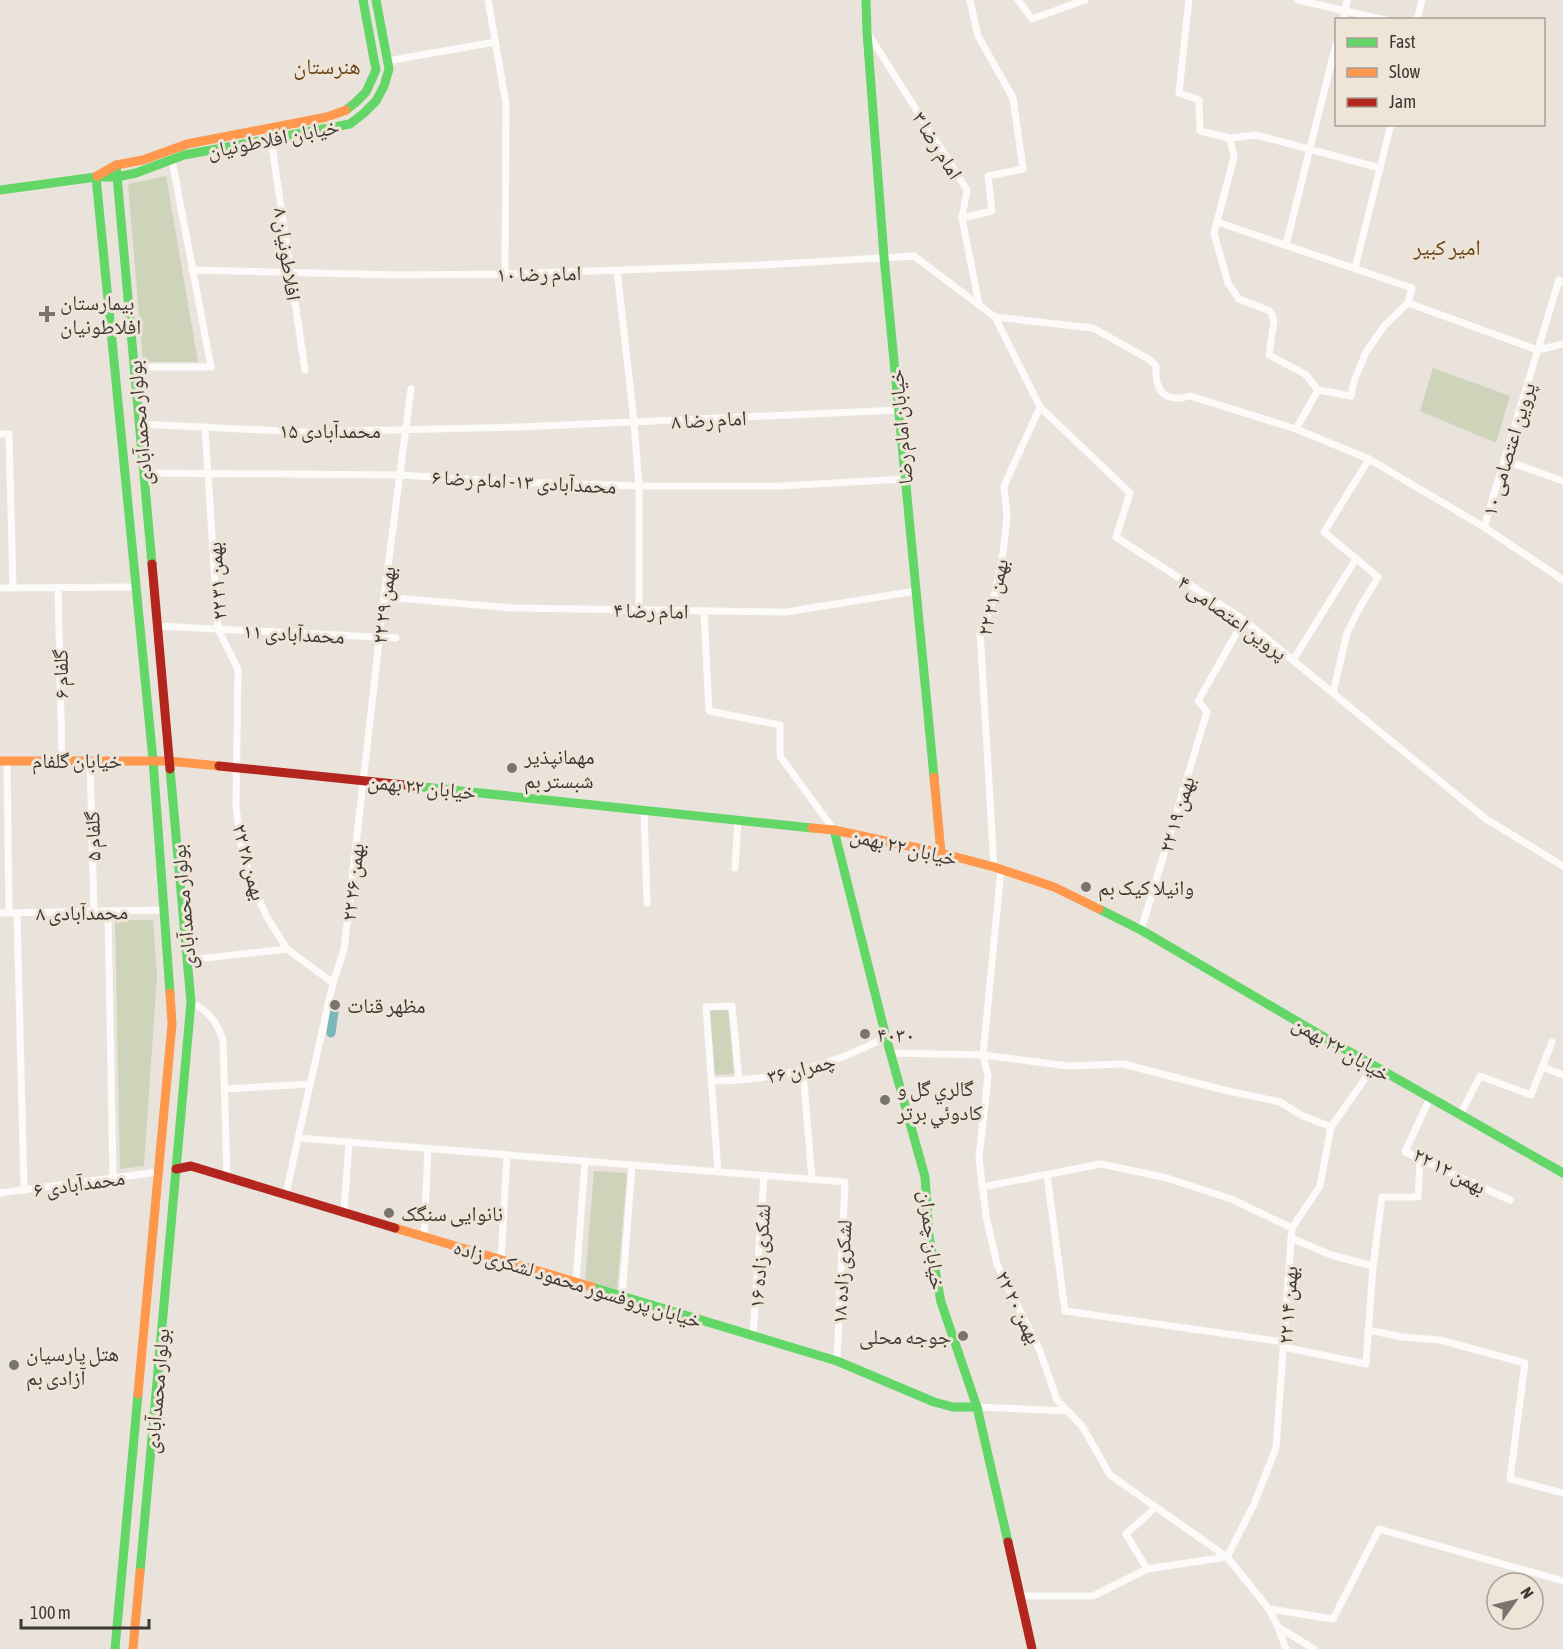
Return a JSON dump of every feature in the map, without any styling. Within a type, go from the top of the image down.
[{"type":"main road","name":"خیابان افلاطونیان","points":[[96,177],[116,165],[143,160],[187,144],[327,117],[349,108],[366,92],[376,70],[363,0]]},
{"type":"main road","name":"خیابان افلاطونیان","points":[[0,190],[96,177],[117,177],[136,173],[184,155],[350,124],[370,108],[387,78],[387,61],[376,0]]},
{"type":"main road","name":"خیابان امام رضا","points":[[866,0],[884,257],[941,853]]},
{"type":"main road","name":"بولوار محمدآبادی","points":[[116,165],[191,1002],[133,1649]]},
{"type":"main road","name":"بولوار محمدآبادی","points":[[96,177],[153,760],[171,1024],[115,1649]]},
{"type":"main road","points":[[112,339],[131,338]]},
{"type":"main road","name":"خیابان ۲۲ بهمن","points":[[170,760],[834,830],[998,868],[1054,887],[1141,930],[1563,1173]]},
{"type":"main road","name":"خیابان گلفام","points":[[4,761],[170,760]]},
{"type":"main road","name":"خیابان چمران","points":[[834,830],[886,1037],[925,1176],[929,1236],[941,1302],[978,1407],[1032,1649]]},
{"type":"main road","name":"خیابان پروفسور محمود لشکری زاده","points":[[158,1172],[191,1166],[837,1361],[934,1402],[953,1407],[978,1407]]},
{"type":"street","points":[[488,0],[506,104],[505,274]]},
{"type":"street","points":[[962,218],[992,211],[988,176],[1023,168],[1013,98],[978,36],[970,0]]},
{"type":"street","points":[[1018,0],[1032,19],[1085,0]]},
{"type":"street","points":[[1189,0],[1179,93],[1199,100],[1200,131],[1230,138],[1256,135],[1380,168]]},
{"type":"street","points":[[1298,0],[1377,18]]},
{"type":"street","points":[[1343,18],[1347,0]]},
{"type":"street","points":[[1418,18],[1422,0]]},
{"type":"street","name":"امام رضا ۳","points":[[867,32],[967,190],[962,218],[979,305]]},
{"type":"street","points":[[387,61],[495,42]]},
{"type":"street","points":[[1286,245],[1335,48]]},
{"type":"street","points":[[1355,268],[1390,126]]},
{"type":"street","points":[[1217,222],[1412,288],[1408,303],[1385,325],[1366,352],[1354,381],[1351,396],[1318,390],[1305,374],[1269,355],[1274,320],[1270,311],[1239,299],[1228,283],[1214,233],[1234,157],[1230,138]]},
{"type":"street","name":"افلاطونیان ۸","points":[[271,139],[305,370]]},
{"type":"street","points":[[134,367],[211,367],[172,160]]},
{"type":"street","name":"امام رضا ۱۰","points":[[192,270],[505,274],[762,265],[914,256],[995,317]]},
{"type":"street","points":[[617,270],[639,486],[639,610]]},
{"type":"street","name":"پروین اعتصامی ۱۰","points":[[1563,282],[1558,280],[1484,527],[1563,580]]},
{"type":"street","points":[[1408,303],[1538,350],[1563,344]]},
{"type":"street","points":[[995,317],[1093,328],[1150,360],[1156,366],[1157,383],[1162,392],[1170,398],[1179,399],[1190,396],[1296,429],[1369,459],[1484,527]]},
{"type":"street","name":"پروین اعتصامی ۴","points":[[995,317],[1040,407],[1130,493],[1116,537],[1245,620],[1486,819],[1563,866]]},
{"type":"street","name":"۲۲ بهمن ۲۹","points":[[363,780],[411,389]]},
{"type":"street","points":[[1296,429],[1318,390]]},
{"type":"street","name":"۲۲ بهمن ۲۱","points":[[998,868],[980,631],[994,597],[1004,546],[1007,516],[1004,486],[1040,407]]},
{"type":"street","name":"امام رضا ۸","points":[[520,427],[899,410]]},
{"type":"street","name":"محمدآبادی ۱۵","points":[[139,424],[305,432],[520,427]]},
{"type":"street","name":"۲۲ بهمن ۳۱","points":[[205,427],[218,629],[238,669],[237,767]]},
{"type":"street","points":[[0,434],[9,434],[13,588]]},
{"type":"street","points":[[1333,693],[1347,633],[1378,577],[1324,532],[1369,459]]},
{"type":"street","points":[[1504,460],[1563,481]]},
{"type":"street","name":"محمدآبادی ۱۳- امام رضا ۶","points":[[143,473],[400,475],[639,486],[781,486],[905,479]]},
{"type":"street","points":[[1293,660],[1356,559]]},
{"type":"street","points":[[0,588],[136,587]]},
{"type":"street","name":"گلفام ۶","points":[[58,588],[62,760]]},
{"type":"street","name":"امام رضا ۴","points":[[384,597],[512,608],[786,612],[916,591]]},
{"type":"street","points":[[704,611],[710,711],[780,725],[780,756],[834,830]]},
{"type":"street","name":"۲۲ بهمن ۱۹","points":[[1141,930],[1207,712],[1198,701],[1245,620]]},
{"type":"street","name":"محمدآبادی ۱۱","points":[[157,626],[396,638]]},
{"type":"street","name":"گلفام ۵","points":[[90,760],[94,912]]},
{"type":"street","points":[[4,761],[13,913],[24,1190]]},
{"type":"street","name":"۲۲ بهمن ۲۸","points":[[237,767],[236,806],[246,863],[251,881],[267,917],[287,949]]},
{"type":"street","name":"۲۲ بهمن ۲۶","points":[[286,1195],[333,983],[344,950],[363,780]]},
{"type":"street","points":[[644,809],[647,903]]},
{"type":"street","points":[[735,868],[738,820]]},
{"type":"street","name":"۲۲ بهمن ۲۰","points":[[998,868],[983,1054],[988,1076],[979,1158],[986,1216],[997,1264],[1040,1351],[1057,1400],[1082,1426],[1110,1475],[1227,1557],[1269,1609],[1286,1649]]},
{"type":"street","name":"محمدآبادی ۸","points":[[0,913],[164,910]]},
{"type":"street","points":[[108,911],[114,1178]]},
{"type":"street","points":[[188,960],[287,949],[333,983]]},
{"type":"street","points":[[191,1002],[213,1018],[223,1040],[227,1177]]},
{"type":"street","points":[[718,1172],[706,1007],[732,1006],[739,1080]]},
{"type":"street","name":"چمران ۳۶","points":[[711,1081],[771,1077],[803,1071],[860,1051],[886,1037]]},
{"type":"street","points":[[1460,1115],[1480,1076],[1531,1095],[1552,1042]]},
{"type":"street","points":[[891,1053],[983,1054],[1068,1066],[1123,1064],[1280,1102],[1301,1115],[1331,1127]]},
{"type":"street","name":"۲۲ بهمن ۱۴","points":[[1227,1557],[1254,1504],[1276,1449],[1292,1228],[1320,1186],[1331,1127],[1374,1066]]},
{"type":"street","points":[[1543,1067],[1563,1075]]},
{"type":"street","points":[[298,1138],[812,1179],[803,1071]]},
{"type":"street","points":[[225,1089],[310,1084]]},
{"type":"street","name":"۲۲ بهمن ۱۲","points":[[1430,1098],[1405,1152],[1510,1200]]},
{"type":"street","points":[[344,1212],[349,1142]]},
{"type":"street","points":[[424,1236],[428,1148]]},
{"type":"street","points":[[501,1260],[507,1155]]},
{"type":"street","points":[[1047,1174],[1065,1311],[1284,1345],[1366,1364],[1373,1266],[1382,1197],[1418,1197],[1420,1159]]},
{"type":"street","points":[[576,1282],[585,1161]]},
{"type":"street","points":[[982,1187],[1101,1164],[1167,1178],[1231,1199],[1292,1228]]},
{"type":"street","points":[[622,1296],[632,1165]]},
{"type":"street","name":"محمدآبادی ۶","points":[[0,1193],[158,1172]]},
{"type":"street","name":"لشکری زاده ١۶","points":[[753,1336],[764,1176]]},
{"type":"street","name":"لشکری زاده ۱۸","points":[[812,1179],[845,1182],[837,1361]]},
{"type":"street","points":[[1291,1238],[1331,1256],[1373,1266]]},
{"type":"street","points":[[1368,1330],[1401,1337],[1440,1340],[1525,1363],[1510,1479],[1563,1493]]},
{"type":"street","points":[[978,1407],[1068,1412]]},
{"type":"street","points":[[1147,1569],[1126,1534],[1156,1507]]},
{"type":"street","points":[[1269,1609],[1333,1619],[1379,1529],[1563,1581]]},
{"type":"street","points":[[1020,1596],[1093,1596],[1147,1569],[1227,1557]]},
{"type":"street","points":[[1278,1627],[1314,1649]]},
{"type":"green space","points":[[166,176],[198,362],[143,362],[128,184]]},
{"type":"green space","points":[[1433,368],[1510,396],[1496,443],[1420,411]]},
{"type":"green space","points":[[115,920],[153,920],[157,976],[144,1166],[120,1169]]},
{"type":"green space","points":[[728,1009],[734,1074],[715,1075],[710,1010]]},
{"type":"green space","points":[[594,1171],[627,1173],[617,1290],[585,1280]]},
{"type":"waterway","points":[[331,1033],[335,1005]]},
{"type":"traffic: fast","points":[[346,110],[366,92],[376,70],[363,0]]},
{"type":"traffic: fast","points":[[0,190],[96,177],[117,177],[136,173],[184,155],[350,124],[376,101],[389,69],[376,0]]},
{"type":"traffic: fast","points":[[866,0],[884,257],[934,777]]},
{"type":"traffic: fast","points":[[116,165],[152,564]]},
{"type":"traffic: fast","points":[[96,177],[153,760],[170,993]]},
{"type":"traffic: fast","points":[[140,1572],[191,1002],[170,769]]},
{"type":"traffic: fast","points":[[414,786],[812,828]]},
{"type":"traffic: fast","points":[[834,830],[886,1037],[925,1177],[929,1236],[941,1302],[977,1407],[1008,1542]]},
{"type":"traffic: fast","points":[[1099,909],[1141,930],[1563,1173]]},
{"type":"traffic: fast","points":[[592,1287],[837,1361],[934,1402],[953,1407],[977,1407]]},
{"type":"traffic: fast","points":[[115,1649],[138,1394]]},
{"type":"traffic: slow","points":[[97,176],[116,165],[143,160],[187,144],[327,117],[346,110]]},
{"type":"traffic: slow","points":[[0,761],[169,761],[219,766]]},
{"type":"traffic: slow","points":[[934,777],[941,853]]},
{"type":"traffic: slow","points":[[812,828],[834,830],[994,867],[1054,887],[1099,909]]},
{"type":"traffic: slow","points":[[138,1394],[172,1024],[170,993]]},
{"type":"traffic: slow","points":[[395,1228],[592,1287]]},
{"type":"traffic: slow","points":[[133,1649],[140,1572]]},
{"type":"traffic: jam","points":[[152,564],[170,769]]},
{"type":"traffic: jam","points":[[219,766],[414,786]]},
{"type":"traffic: jam","points":[[176,1169],[191,1166],[395,1228]]},
{"type":"traffic: jam","points":[[1008,1542],[1032,1649]]},
{"type":"place","name":"بیمارستان افلاطونیان","points":[[47,314]]},
{"type":"place","name":"مهمانپذیر شبستر بم","points":[[512,768]]},
{"type":"place","name":"وانیلا کیک بم","points":[[1086,887]]},
{"type":"place","name":"مظهر قنات","points":[[335,1005]]},
{"type":"place","name":"۴۰۳۰","points":[[865,1034]]},
{"type":"place","name":"گالري گل و كادوئي برتر","points":[[885,1100]]},
{"type":"place","name":"نانوایی سنگک","points":[[389,1213]]},
{"type":"place","name":"جوجه محلی","points":[[963,1336]]},
{"type":"place","name":"هتل پارسیان آزادی بم","points":[[14,1365]]},
{"type":"district","name":"هنرستان","points":[[327,66]]},
{"type":"district","name":"امیر کبیر","points":[[1447,247]]}]
